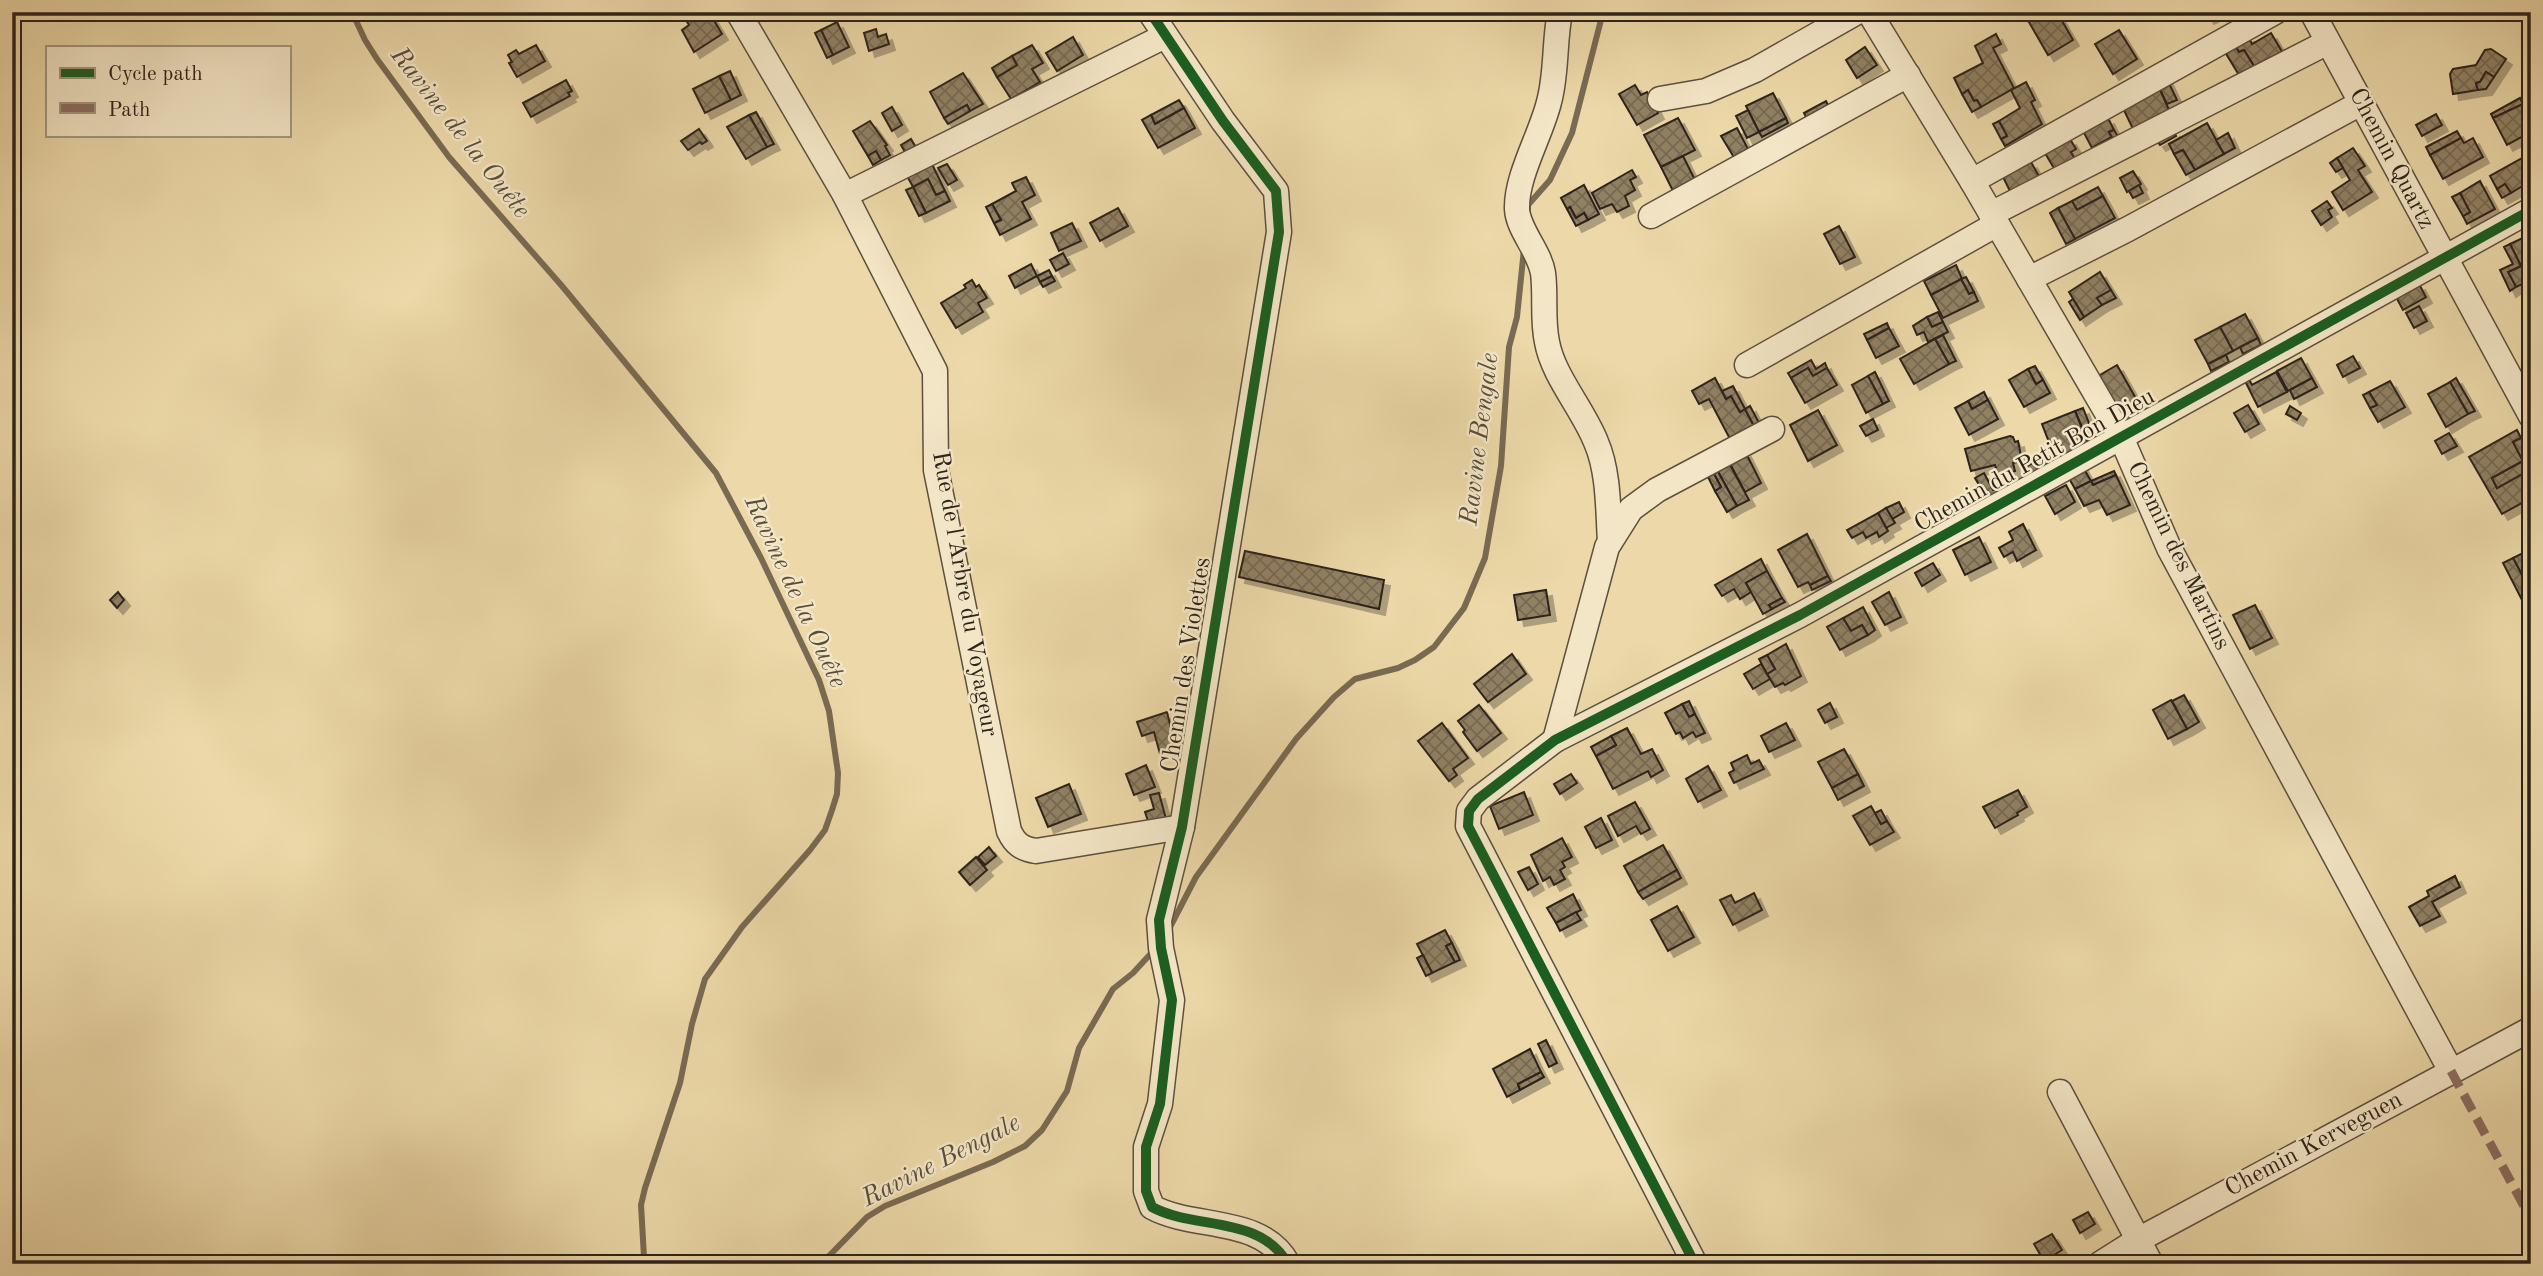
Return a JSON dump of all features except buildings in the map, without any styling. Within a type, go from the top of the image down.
[{"type":"street","name":"Rue de l'Arbre du Voyageur","points":[[738,12],[845,195],[935,371],[936,470],[1013,840],[1019,846],[1036,851],[1182,827]]},
{"type":"street","name":"Chemin des Violettes","points":[[1150,12],[1223,121],[1276,191],[1279,232],[1182,827],[1158,920],[1172,1000],[1160,1104],[1146,1147],[1146,1191],[1152,1207],[1167,1215],[1259,1236],[1284,1256],[1288,1264]]},
{"type":"street","points":[[1560,12],[1550,101],[1524,176],[1517,206],[1518,221],[1531,241],[1543,272],[1547,344],[1563,382],[1598,445],[1606,488],[1610,542]]},
{"type":"street","points":[[1660,99],[1706,91],[1755,70],[1857,12]]},
{"type":"street","name":"Chemin des Martins","points":[[1869,12],[1972,181],[2121,437],[2169,548],[2451,1071]]},
{"type":"street","points":[[1972,181],[2275,12]]},
{"type":"street","name":"Chemin Quartz","points":[[2312,12],[2531,416]]},
{"type":"street","points":[[845,195],[1165,36]]},
{"type":"street","points":[[1748,365],[1994,219],[2328,42]]},
{"type":"street","points":[[1651,216],[1908,75]]},
{"type":"street","points":[[2029,279],[2128,229],[2361,103]]},
{"type":"street","name":"Chemin du Petit Bon Dieu","points":[[1695,1264],[1468,825],[1469,811],[1478,799],[1555,740],[1800,615],[2531,210]]},
{"type":"street","points":[[1555,740],[1610,542],[1631,509],[1657,490],[1772,429]]},
{"type":"street","name":"Chemin Kerveguen","points":[[2100,1264],[2138,1240],[2531,1029]]},
{"type":"street","points":[[2060,1092],[2151,1264]]},
{"type":"waterway","name":"Ravine de la Ouête","points":[[352,12],[377,59],[449,157],[562,286],[716,473],[761,558],[819,680],[829,711],[838,773],[837,794],[825,830],[742,927],[705,979],[692,1024],[680,1083],[641,1205],[644,1257],[647,1264]]},
{"type":"waterway","name":"Ravine Bengale","points":[[1528,210],[1528,205],[1550,180],[1572,133],[1603,12]]},
{"type":"waterway","name":"Ravine Bengale","points":[[1169,929],[1196,877],[1296,739],[1334,697],[1355,679],[1398,668],[1434,647],[1464,608],[1485,558],[1501,466],[1509,347],[1517,317],[1524,249]]},
{"type":"waterway","name":"Ravine Bengale","points":[[825,1264],[828,1257],[867,1217],[885,1206],[993,1162],[1025,1146],[1042,1130],[1067,1091],[1079,1048],[1113,989],[1133,973],[1155,949]]},
{"type":"marked path","points":[[2451,1071],[2531,1219]]},
{"type":"cycle path","points":[[1150,12],[1223,121],[1276,191],[1279,232],[1182,827],[1159,920],[1161,948],[1172,1000],[1160,1104],[1146,1147],[1146,1191],[1152,1207],[1187,1219],[1244,1230],[1276,1248],[1288,1264]]},
{"type":"cycle path","points":[[1695,1264],[1468,826],[1469,811],[1478,799],[1555,740],[1800,615],[2531,210]]}]
